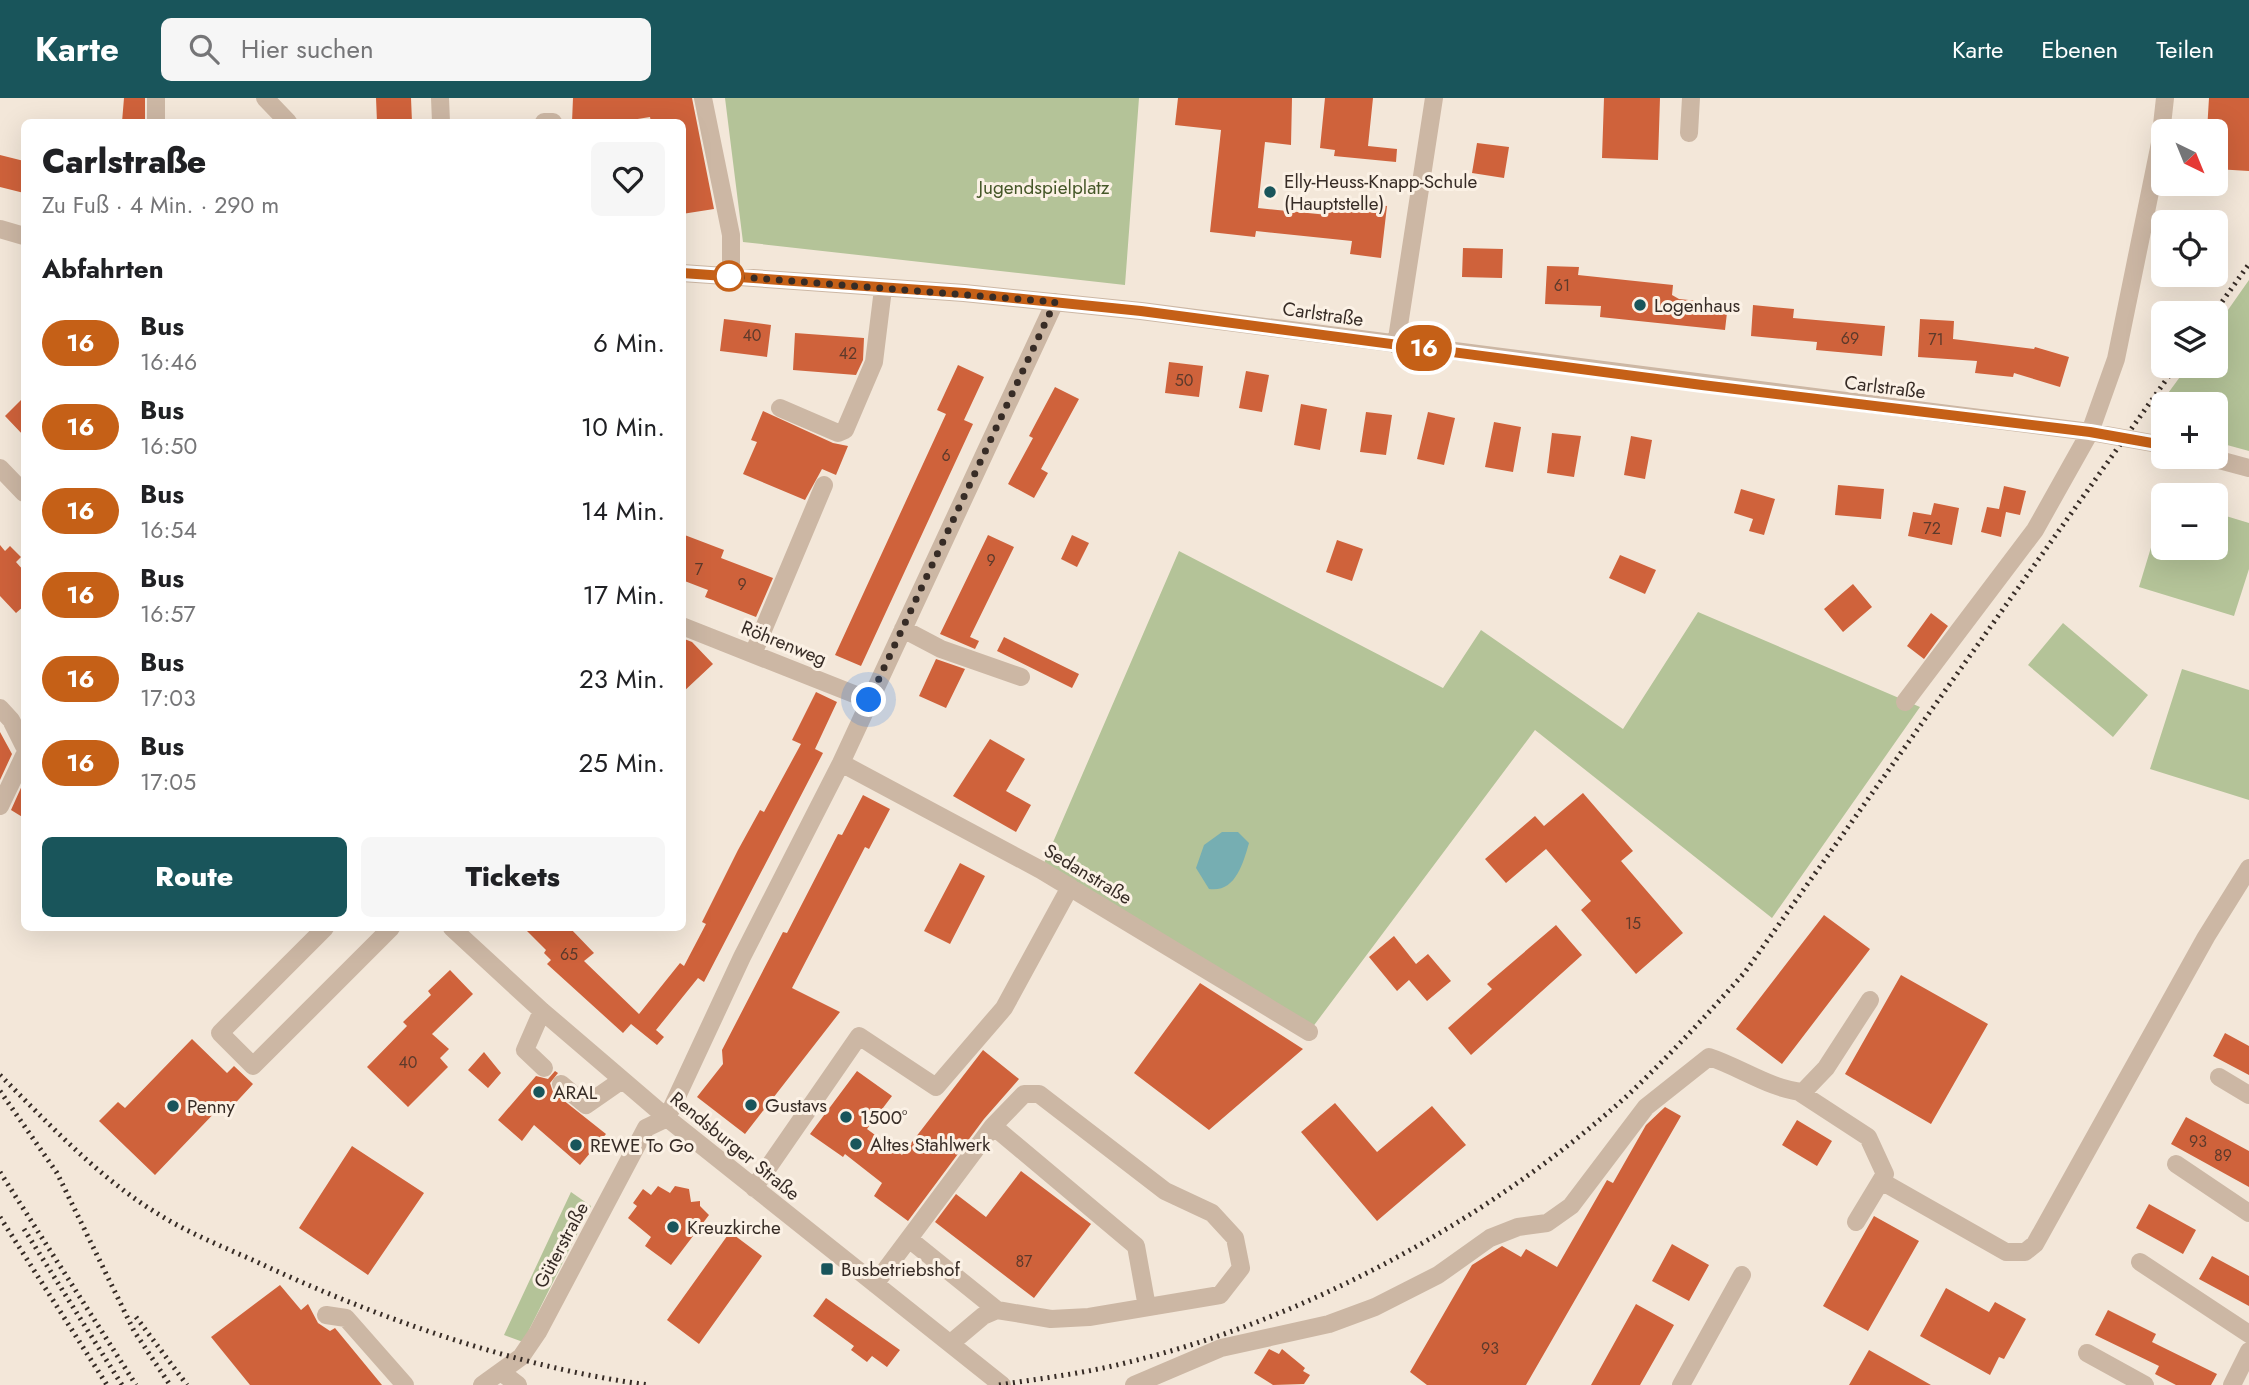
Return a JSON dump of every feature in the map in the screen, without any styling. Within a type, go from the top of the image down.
[{"type":"street","points":[[156,98],[156,119]]},
{"type":"street","points":[[265,98],[281,119]]},
{"type":"street","points":[[440,98],[441,119]]},
{"type":"street","points":[[703,98],[731,235],[730,276]]},
{"type":"street","points":[[1396,345],[1434,98]]},
{"type":"street","points":[[1689,133],[1691,98]]},
{"type":"street","points":[[1905,702],[2035,530],[2090,432],[2116,359],[2161,143],[2165,98]]},
{"type":"street","points":[[0,229],[21,235]]},
{"type":"street","name":"Carlstraße","points":[[686,273],[1055,302],[2090,432],[2151,443]]},
{"type":"street","points":[[780,408],[838,433],[845,430],[874,362],[883,289]]},
{"type":"street","points":[[667,1118],[742,957],[841,763],[1055,302]]},
{"type":"street","points":[[2228,462],[2249,468]]},
{"type":"street","points":[[0,468],[21,490]]},
{"type":"street","points":[[752,654],[824,485]]},
{"type":"street","name":"Röhrenweg","points":[[686,628],[869,700]]},
{"type":"street","points":[[903,629],[941,649],[1021,677]]},
{"type":"street","points":[[0,708],[11,719],[21,740]]},
{"type":"street","points":[[0,806],[21,762]]},
{"type":"street","name":"Sedanstraße","points":[[841,763],[1070,887],[1309,1032]]},
{"type":"street","points":[[1881,1181],[2006,1252],[2025,1252],[2035,1244],[2206,937],[2249,868]]},
{"type":"street","points":[[754,1188],[859,1036],[936,1087],[1004,1007],[1070,887]]},
{"type":"street","points":[[322,931],[220,1032],[253,1066],[388,931]]},
{"type":"street","name":"Rendsburger Straße","points":[[455,931],[542,1011],[667,1118],[1002,1385]]},
{"type":"street","points":[[1134,1385],[1221,1348],[1329,1324],[1375,1307],[1438,1275],[1490,1238],[1518,1227],[1547,1223],[1571,1206],[1646,1107],[1709,1056],[1739,1067],[1784,1090],[1803,1092],[1826,1068],[1870,1000]]},
{"type":"street","points":[[542,1011],[525,1050],[544,1068]]},
{"type":"street","points":[[2219,1077],[2249,1095]]},
{"type":"street","points":[[561,1084],[586,1105],[622,1080]]},
{"type":"street","points":[[1799,1092],[1868,1137],[1885,1174],[1856,1222]]},
{"type":"street","points":[[875,1284],[993,1126],[1024,1094],[1039,1094],[1166,1192],[1212,1213],[1235,1238],[1241,1268],[1220,1295],[1089,1317],[1051,1319],[997,1310],[909,1239]]},
{"type":"street","name":"Güterstraße","points":[[482,1385],[521,1357],[538,1332],[646,1128],[667,1118]]},
{"type":"street","points":[[993,1126],[1136,1246],[1147,1307]]},
{"type":"street","points":[[2176,1164],[2249,1213]]},
{"type":"street","points":[[2140,1262],[2249,1334]]},
{"type":"street","points":[[1681,1385],[1742,1275]]},
{"type":"street","points":[[951,1343],[982,1316],[997,1310]]},
{"type":"street","points":[[326,1315],[346,1318],[405,1385]]},
{"type":"street","points":[[2232,1385],[2249,1351]]},
{"type":"street","points":[[2087,1353],[2145,1385]]},
{"type":"street","points":[[501,1372],[518,1385]]},
{"type":"green space","name":"Jugendspielplatz","points":[[725,98],[1139,98],[1125,285],[743,242]]},
{"type":"green space","points":[[2249,280],[2249,451],[2228,445],[2228,392],[2169,392],[2179,378],[2228,378],[2228,310]]},
{"type":"green space","points":[[2228,517],[2249,523],[2249,569],[2234,616],[2139,587],[2151,548],[2151,560],[2228,560]]},
{"type":"green space","points":[[1179,551],[1443,688],[1481,630],[1623,729],[1698,612],[1920,707],[1772,918],[1535,730],[1309,1032],[1041,870]]},
{"type":"green space","points":[[2063,623],[2148,695],[2113,737],[2028,665]]},
{"type":"green space","points":[[2182,669],[2249,690],[2249,800],[2150,769]]},
{"type":"green space","points":[[571,1192],[591,1206],[523,1342],[504,1335]]},
{"type":"water","points":[[1222,832],[1238,832],[1249,843],[1241,868],[1232,882],[1218,889],[1209,889],[1196,868],[1204,845]]},
{"type":"building","points":[[124,98],[145,98],[145,119],[122,119]]},
{"type":"building","points":[[376,98],[411,98],[412,119],[377,119]]},
{"type":"building","points":[[573,98],[692,98],[714,209],[686,213],[686,119],[572,119]]},
{"type":"building","points":[[1178,98],[1292,98],[1291,145],[1265,142],[1258,208],[1328,215],[1329,200],[1387,206],[1381,258],[1350,254],[1352,241],[1256,231],[1255,237],[1210,232],[1221,130],[1175,125]]},
{"type":"building","points":[[1325,98],[1373,98],[1368,146],[1397,149],[1396,162],[1334,156],[1335,150],[1320,148]]},
{"type":"building","points":[[1604,98],[1660,98],[1658,160],[1602,158]]},
{"type":"building","points":[[2209,98],[2249,98],[2249,171],[2228,170],[2228,119],[2208,119]]},
{"type":"building","points":[[1477,143],[1509,147],[1504,178],[1472,173]]},
{"type":"building","points":[[0,155],[21,160],[21,192],[0,187]]},
{"type":"building","points":[[1463,248],[1503,249],[1502,278],[1462,277]]},
{"type":"building","points":[[1547,266],[1579,267],[1578,275],[1673,285],[1672,295],[1679,299],[1728,304],[1725,330],[1600,317],[1601,306],[1545,304]]},
{"type":"building","points":[[1753,305],[1794,309],[1793,318],[1885,326],[1882,356],[1816,350],[1817,342],[1751,336]]},
{"type":"building","points":[[724,319],[771,325],[767,357],[720,351]]},
{"type":"building","points":[[1920,319],[1954,321],[1953,339],[2035,347],[2069,357],[2060,387],[2014,373],[2013,377],[1975,373],[1977,361],[1918,357]]},
{"type":"building","points":[[795,333],[864,338],[863,360],[856,375],[793,370]]},
{"type":"building","points":[[1169,362],[1203,366],[1199,397],[1165,393]]},
{"type":"building","points":[[958,365],[984,377],[964,420],[973,424],[861,666],[835,655],[946,414],[937,410]]},
{"type":"building","points":[[1246,371],[1269,375],[1262,412],[1239,408]]},
{"type":"building","points":[[1055,387],[1079,399],[1041,469],[1048,473],[1034,498],[1008,484],[1033,438],[1029,436]]},
{"type":"building","points":[[21,400],[21,433],[5,416]]},
{"type":"building","points":[[1301,404],[1327,409],[1320,450],[1294,445]]},
{"type":"building","points":[[763,411],[833,443],[848,446],[836,475],[822,469],[805,500],[743,474],[757,442],[751,440]]},
{"type":"building","points":[[1366,412],[1392,415],[1386,455],[1360,452]]},
{"type":"building","points":[[1428,412],[1455,418],[1444,465],[1417,459]]},
{"type":"building","points":[[1494,422],[1521,427],[1513,472],[1485,467]]},
{"type":"building","points":[[1552,433],[1581,436],[1574,477],[1547,473]]},
{"type":"building","points":[[1631,436],[1652,440],[1645,479],[1624,475]]},
{"type":"building","points":[[1838,485],[1884,489],[1881,519],[1835,515]]},
{"type":"building","points":[[2004,486],[2026,491],[2020,515],[2006,512],[2001,537],[1981,532],[1987,507],[1999,509]]},
{"type":"building","points":[[1741,489],[1775,499],[1764,535],[1749,531],[1753,519],[1734,513]]},
{"type":"building","points":[[1934,503],[1959,508],[1952,545],[1908,536],[1913,512],[1931,515]]},
{"type":"building","points":[[988,535],[1014,547],[970,637],[979,641],[975,649],[940,634]]},
{"type":"building","points":[[1072,535],[1089,543],[1077,567],[1061,559]]},
{"type":"building","points":[[686,536],[724,550],[721,558],[773,578],[756,617],[705,597],[708,590],[686,582]]},
{"type":"building","points":[[1337,540],[1363,549],[1352,581],[1326,572]]},
{"type":"building","points":[[0,545],[5,551],[10,546],[21,557],[16,562],[21,568],[21,609],[16,613],[0,596]]},
{"type":"building","points":[[1620,555],[1656,570],[1645,594],[1609,578]]},
{"type":"building","points":[[1853,584],[1872,607],[1843,632],[1824,609]]},
{"type":"building","points":[[1931,613],[1948,626],[1924,659],[1907,646]]},
{"type":"building","points":[[1004,637],[1079,674],[1072,688],[997,651]]},
{"type":"building","points":[[686,640],[692,642],[713,664],[686,689]]},
{"type":"building","points":[[936,659],[965,669],[946,708],[919,696]]},
{"type":"building","points":[[816,692],[837,702],[815,749],[823,753],[704,982],[698,978],[656,1030],[664,1037],[657,1045],[631,1024],[623,1033],[547,964],[551,960],[544,953],[546,950],[527,931],[573,931],[594,953],[584,961],[639,1014],[680,963],[684,966],[706,924],[702,922],[738,850],[760,810],[764,812],[801,744],[792,740]]},
{"type":"building","points":[[0,732],[12,754],[0,780]]},
{"type":"building","points":[[990,739],[1025,759],[1006,791],[1031,805],[1016,832],[953,796]]},
{"type":"building","points":[[21,788],[21,816],[11,810]]},
{"type":"building","points":[[1583,793],[1633,851],[1621,861],[1683,933],[1636,974],[1581,910],[1591,901],[1546,849],[1506,883],[1485,859],[1535,816],[1544,826]]},
{"type":"building","points":[[863,795],[890,809],[869,849],[865,847],[792,988],[840,1012],[745,1134],[697,1097],[723,1064],[722,1050],[783,932],[787,933],[838,834],[842,835]]},
{"type":"building","points":[[960,863],[985,876],[950,944],[924,931]]},
{"type":"building","points":[[1824,915],[1870,949],[1782,1064],[1736,1029]]},
{"type":"building","points":[[1556,925],[1582,955],[1471,1055],[1448,1028],[1492,989],[1487,984]]},
{"type":"building","points":[[1394,936],[1416,964],[1428,954],[1451,981],[1427,1001],[1409,980],[1397,991],[1369,957]]},
{"type":"building","points":[[450,970],[473,994],[432,1034],[449,1049],[440,1058],[448,1067],[408,1107],[367,1067],[407,1026],[403,1022],[431,995],[428,991]]},
{"type":"building","points":[[1901,975],[1988,1024],[1931,1124],[1845,1074]]},
{"type":"building","points":[[1200,983],[1303,1049],[1209,1130],[1134,1073]]},
{"type":"building","points":[[2225,1033],[2249,1046],[2249,1075],[2213,1056]]},
{"type":"building","name":"Penny","points":[[192,1039],[227,1073],[234,1066],[253,1084],[228,1111],[222,1105],[155,1175],[99,1121],[118,1102],[125,1108]]},
{"type":"building","name":"Altes Stahlwerk","points":[[983,1050],[1019,1079],[984,1119],[908,1221],[874,1196],[882,1183],[845,1154],[843,1157],[810,1134],[857,1071],[892,1096],[867,1129],[902,1155]]},
{"type":"building","points":[[484,1052],[501,1073],[488,1088],[468,1070]]},
{"type":"building","points":[[555,1071],[558,1073],[550,1083],[553,1092],[606,1134],[580,1165],[534,1125],[522,1141],[498,1120],[536,1076],[548,1079]]},
{"type":"building","points":[[1335,1103],[1377,1152],[1432,1106],[1466,1145],[1377,1221],[1301,1132]]},
{"type":"building","points":[[1665,1107],[1681,1116],[1526,1385],[1427,1385],[1410,1372],[1472,1265],[1502,1246],[1521,1257],[1526,1249],[1557,1267],[1607,1180],[1613,1183],[1646,1125]]},
{"type":"building","points":[[2186,1117],[2249,1151],[2249,1187],[2171,1144]]},
{"type":"building","points":[[1797,1120],[1832,1141],[1817,1166],[1782,1145]]},
{"type":"building","points":[[352,1146],[424,1193],[368,1275],[299,1228]]},
{"type":"building","points":[[1021,1171],[1091,1224],[1034,1298],[935,1222],[956,1194],[986,1217]]},
{"type":"building","name":"Kreuzkirche","points":[[658,1186],[670,1193],[675,1186],[689,1189],[691,1202],[700,1201],[700,1206],[709,1215],[671,1265],[645,1246],[651,1237],[628,1218],[637,1206],[633,1203],[643,1189],[651,1195]]},
{"type":"building","points":[[2149,1204],[2196,1230],[2183,1254],[2136,1228]]},
{"type":"building","points":[[1874,1216],[1919,1241],[1868,1331],[1823,1306]]},
{"type":"building","points":[[730,1232],[762,1256],[699,1344],[667,1320]]},
{"type":"building","points":[[1672,1244],[1709,1265],[1689,1301],[1652,1281]]},
{"type":"building","points":[[2212,1256],[2249,1276],[2249,1306],[2199,1279]]},
{"type":"building","points":[[280,1285],[301,1310],[308,1304],[318,1323],[330,1331],[335,1328],[382,1385],[250,1385],[211,1337]]},
{"type":"building","points":[[1946,1288],[1989,1312],[1995,1302],[2026,1319],[2004,1359],[1999,1357],[1990,1375],[1920,1336]]},
{"type":"building","points":[[826,1298],[900,1350],[887,1367],[872,1356],[867,1362],[851,1350],[854,1346],[813,1316]]},
{"type":"building","points":[[1636,1304],[1674,1325],[1640,1385],[1591,1385]]},
{"type":"building","points":[[2108,1310],[2156,1334],[2152,1342],[2217,1374],[2211,1385],[2176,1385],[2155,1374],[2159,1366],[2095,1335]]},
{"type":"building","points":[[1269,1349],[1279,1354],[1282,1349],[1305,1368],[1303,1371],[1310,1375],[1304,1384],[1273,1385],[1254,1373]]},
{"type":"building","points":[[1869,1350],[1931,1385],[1849,1385]]},
{"type":"railway","points":[[2223,301],[2249,264]]},
{"type":"railway","points":[[999,1385],[1097,1369],[1196,1343],[1330,1291],[1458,1222],[1518,1183],[1628,1095],[1688,1035],[1745,972],[2167,378]]},
{"type":"railway","points":[[0,1075],[74,1148],[113,1182],[155,1212],[204,1238],[348,1302],[448,1338],[549,1366],[649,1385]]},
{"type":"railway","points":[[0,1091],[57,1173],[134,1331],[170,1385]]},
{"type":"railway","points":[[0,1172],[136,1385]]},
{"type":"railway","points":[[0,1217],[107,1385]]},
{"type":"railway","points":[[24,1229],[122,1385]]},
{"type":"railway","points":[[136,1317],[187,1385]]},
{"type":"bus line","name":"16","points":[[686,273],[964,293],[1141,311],[1702,385],[2090,432],[2151,443]]},
{"type":"place","name":"Elly-Heuss-Knapp-Schule (Hauptstelle)","points":[[1270,192]]},
{"type":"place","name":"Logenhaus","points":[[1640,305]]},
{"type":"place","name":"ARAL","points":[[539,1092]]},
{"type":"place","name":"Gustavs","points":[[751,1105]]},
{"type":"place","name":"Penny","points":[[173,1106]]},
{"type":"place","name":"1500°","points":[[846,1117]]},
{"type":"place","name":"Altes Stahlwerk","points":[[856,1144]]},
{"type":"place","name":"REWE To Go","points":[[576,1145]]},
{"type":"place","name":"Kreuzkirche","points":[[673,1227]]},
{"type":"place","name":"Busbetriebshof","points":[[827,1269]]},
{"type":"route","points":[[729,276],[1055,302],[869,700]]}]
